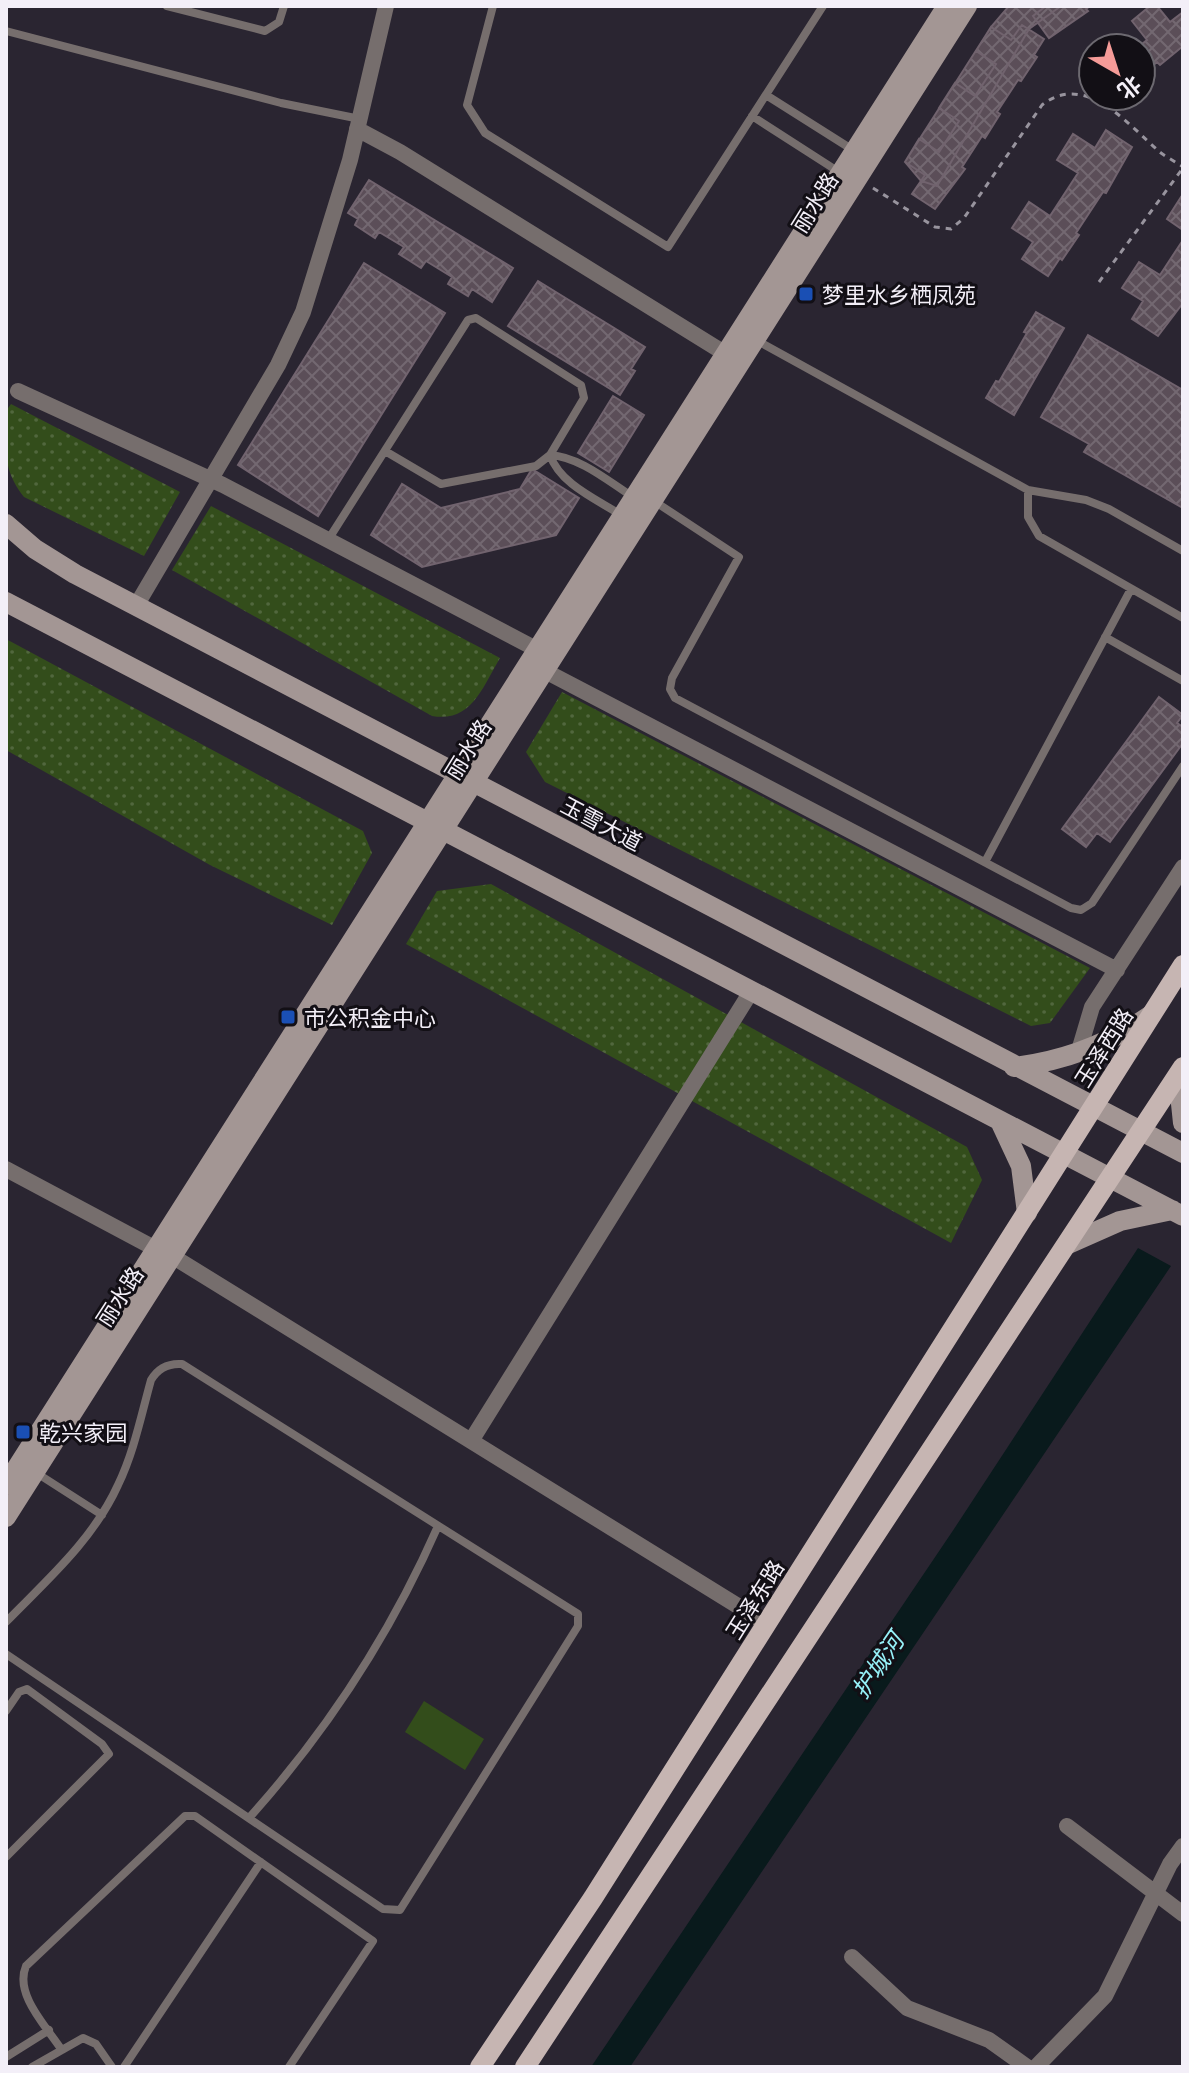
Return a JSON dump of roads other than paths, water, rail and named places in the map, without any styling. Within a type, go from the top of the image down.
[{"type":"main road","name":"丽水路","points":[[466,779],[538,650],[623,516],[644,499],[755,340],[849,175],[855,151],[947,6]]},
{"type":"main road","name":"丽水路","points":[[6,1485],[164,1253],[466,779],[545,671],[726,354],[967,6]]},
{"type":"main road","name":"玉雪大道","points":[[6,524],[55,563],[1183,1153]]},
{"type":"main road","points":[[6,602],[1178,1213]]},
{"type":"main road","name":"玉泽西路","points":[[1064,1154],[1183,965]]},
{"type":"main road","points":[[1014,1067],[1078,1054],[1111,1040],[1151,1015]]},
{"type":"main road","points":[[1183,1068],[1180,1094],[1183,1123]]},
{"type":"main road","points":[[525,2067],[1183,1068]]},
{"type":"main road","points":[[1000,1121],[1021,1166],[1027,1213]]},
{"type":"main road","name":"玉泽东路","points":[[480,2067],[593,1898],[1064,1154]]},
{"type":"main road","points":[[1068,1244],[1120,1221],[1178,1213]]},
{"type":"main road","name":"丽水路","points":[[6,1517],[164,1253]]},
{"type":"street","points":[[136,606],[278,365],[303,312],[358,124],[386,6]]},
{"type":"street","points":[[358,124],[726,354]]},
{"type":"street","points":[[18,391],[210,479],[538,650]]},
{"type":"street","points":[[545,671],[1117,970]]},
{"type":"street","points":[[1078,1054],[1092,1007],[1183,867]]},
{"type":"street","points":[[471,1441],[752,990]]},
{"type":"street","points":[[6,1169],[164,1253],[767,1624]]},
{"type":"street","points":[[1067,1826],[1183,1914]]},
{"type":"street","points":[[1036,2067],[1105,1996],[1170,1864],[1183,1846]]},
{"type":"street","points":[[852,1957],[907,2008],[989,2040],[1027,2067]]},
{"type":"lane","points":[[167,6],[265,31],[279,22],[284,6]]},
{"type":"lane","points":[[493,6],[467,105],[485,133],[668,247],[823,6]]},
{"type":"lane","points":[[6,31],[358,124]]},
{"type":"lane","points":[[766,95],[855,151]]},
{"type":"lane","points":[[752,116],[849,175]]},
{"type":"lane","points":[[328,540],[468,320],[476,318],[581,385],[584,398],[550,455],[536,466],[445,484],[434,482],[385,451]]},
{"type":"lane","points":[[755,340],[1028,490],[1086,500],[1109,509],[1183,551]]},
{"type":"lane","points":[[550,455],[580,463],[739,557],[672,678],[670,689],[675,698],[1071,908],[1085,909],[1092,903],[1183,766]]},
{"type":"lane","points":[[550,455],[557,472],[623,516]]},
{"type":"lane","points":[[1028,490],[1028,517],[1039,536],[1183,618]]},
{"type":"lane","points":[[985,862],[1131,589]]},
{"type":"lane","points":[[1105,637],[1183,681]]},
{"type":"lane","points":[[6,1622],[75,1551],[102,1515],[127,1466],[151,1380],[159,1369],[176,1364],[182,1364],[578,1614],[578,1626],[400,1910],[383,1909],[6,1654]]},
{"type":"lane","points":[[35,1472],[102,1515]]},
{"type":"lane","points":[[249,1818],[309,1748],[362,1672],[403,1600],[438,1526]]},
{"type":"lane","points":[[6,1711],[19,1692],[27,1689],[102,1744],[109,1754],[6,1857]]},
{"type":"lane","points":[[61,2049],[24,1992],[22,1978],[26,1966],[185,1816],[195,1816],[373,1941],[289,2067]]},
{"type":"lane","points":[[124,2067],[261,1862]]},
{"type":"lane","points":[[6,2057],[49,2030]]},
{"type":"lane","points":[[32,2067],[83,2038],[100,2049],[112,2067]]},
{"type":"water","name":"护城河","points":[[1138,1248],[1171,1266],[630,2067],[591,2067],[954,1529]]},
{"type":"place","name":"梦里水乡栖凤苑","points":[[806,294]]},
{"type":"place","name":"市公积金中心","points":[[288,1017]]},
{"type":"place","name":"乾兴家园","points":[[23,1432]]}]
